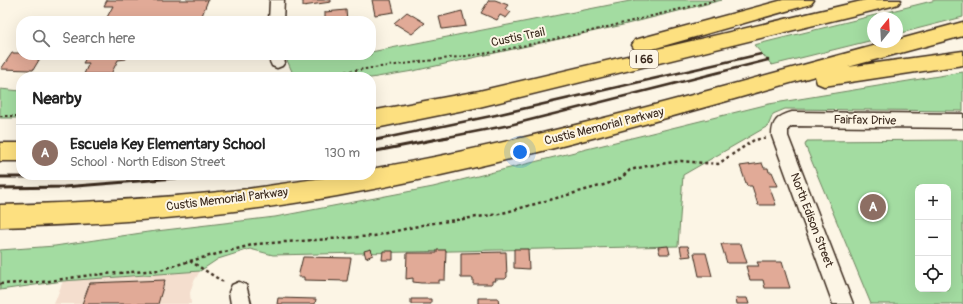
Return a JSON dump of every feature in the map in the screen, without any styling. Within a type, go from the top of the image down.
[{"type":"highway","points":[[396,116],[461,92],[569,66],[805,0]]},
{"type":"highway","name":"I 66","points":[[376,119],[479,99],[892,0]]},
{"type":"highway","name":"Custis Memorial Parkway","points":[[376,178],[476,158],[739,91],[832,63],[963,29]]},
{"type":"highway","points":[[739,91],[963,58]]},
{"type":"highway","points":[[0,152],[16,152]]},
{"type":"highway","name":"Custis Memorial Parkway","points":[[0,216],[72,214],[187,205],[284,193],[367,180]]},
{"type":"street","points":[[276,16],[277,0]]},
{"type":"street","name":"Fairfax Drive","points":[[780,136],[780,127],[785,121],[792,119],[963,121]]},
{"type":"street","name":"North Edison Street","points":[[780,136],[843,304]]},
{"type":"path","name":"Custis Trail","points":[[341,72],[489,52],[583,33],[717,0]]},
{"type":"path","points":[[0,116],[16,116]]},
{"type":"path","points":[[0,284],[42,282],[85,276],[160,270],[256,244],[374,236],[426,224],[499,214],[607,184],[621,178],[630,170],[681,161],[718,164],[754,140],[780,136]]},
{"type":"path","points":[[190,261],[240,298]]},
{"type":"shaded area","points":[[200,271],[193,283],[190,293],[191,304],[54,304],[63,281]]},
{"type":"green space","points":[[635,0],[722,0],[623,25],[413,71],[376,77],[376,72],[292,72],[287,60],[376,60],[376,51]]},
{"type":"green space","points":[[936,0],[963,0],[963,17],[903,32],[903,12],[887,12]]},
{"type":"green space","points":[[867,17],[867,41],[772,65],[754,45]]},
{"type":"green space","points":[[963,72],[963,111],[785,109],[773,114],[768,126],[683,175],[678,246],[273,255],[250,249],[218,259],[200,271],[63,281],[0,290],[0,250],[55,246],[148,232],[275,217],[433,187],[769,104]]},
{"type":"green space","points":[[0,89],[16,91],[16,118],[0,118]]},
{"type":"green space","points":[[963,140],[963,304],[871,304],[805,145],[807,141]]},
{"type":"building","points":[[107,0],[208,0],[202,16],[108,16],[113,6],[104,6]]},
{"type":"building","points":[[298,0],[331,0],[331,2],[303,6],[303,1]]},
{"type":"building","points":[[372,0],[391,0],[394,12],[375,15]]},
{"type":"building","points":[[489,0],[495,0],[508,5],[505,9],[511,12],[506,18],[500,15],[497,20],[481,13]]},
{"type":"building","points":[[346,10],[347,16],[325,16],[325,12]]},
{"type":"building","points":[[462,11],[466,26],[442,29],[439,17]]},
{"type":"building","points":[[407,12],[425,23],[412,34],[394,23]]},
{"type":"building","points":[[12,53],[16,53],[16,60],[39,60],[33,70],[1,69]]},
{"type":"building","points":[[85,60],[118,60],[112,72],[85,72],[89,63],[83,63]]},
{"type":"building","points":[[762,163],[764,168],[768,168],[769,172],[772,172],[778,186],[769,186],[776,205],[758,205],[752,186],[747,186],[740,166]]},
{"type":"building","points":[[721,244],[741,244],[747,263],[727,263]]},
{"type":"building","points":[[668,246],[670,254],[660,254],[658,247]]},
{"type":"building","points":[[680,246],[688,246],[691,256],[682,257]]},
{"type":"building","points":[[371,249],[373,255],[366,258],[364,251]]},
{"type":"building","points":[[514,249],[528,249],[529,269],[514,268]]},
{"type":"building","points":[[437,250],[446,250],[445,280],[439,280],[439,283],[421,283],[413,282],[413,278],[406,279],[407,253],[437,253]]},
{"type":"building","points":[[383,251],[393,251],[393,260],[382,260]]},
{"type":"building","points":[[506,252],[507,277],[505,279],[495,279],[496,281],[492,281],[492,284],[473,284],[473,278],[461,278],[461,253]]},
{"type":"building","points":[[694,253],[706,253],[712,276],[699,276]]},
{"type":"building","points":[[303,257],[351,258],[347,281],[304,280],[304,277],[298,277]]},
{"type":"building","points":[[757,262],[782,262],[790,288],[765,288],[763,280],[750,280],[746,266],[759,266]]},
{"type":"building","points":[[165,280],[158,304],[82,304],[90,283]]},
{"type":"building","points":[[278,298],[316,299],[315,304],[277,304]]},
{"type":"building","points":[[478,298],[498,298],[499,304],[478,304]]},
{"type":"building","points":[[736,298],[747,298],[749,304],[737,304]]},
{"type":"building","points":[[411,299],[431,299],[431,304],[411,304]]},
{"type":"railway","points":[[385,138],[496,115],[761,54]]},
{"type":"railway","points":[[443,138],[510,125],[768,60]]},
{"type":"railway","points":[[376,140],[390,137]]},
{"type":"railway","points":[[376,151],[448,137]]},
{"type":"railway","points":[[0,177],[16,177]]},
{"type":"railway","points":[[0,188],[64,187],[151,180]]},
{"type":"place","name":"Escuela Key Elementary School","points":[[873,207]]}]
